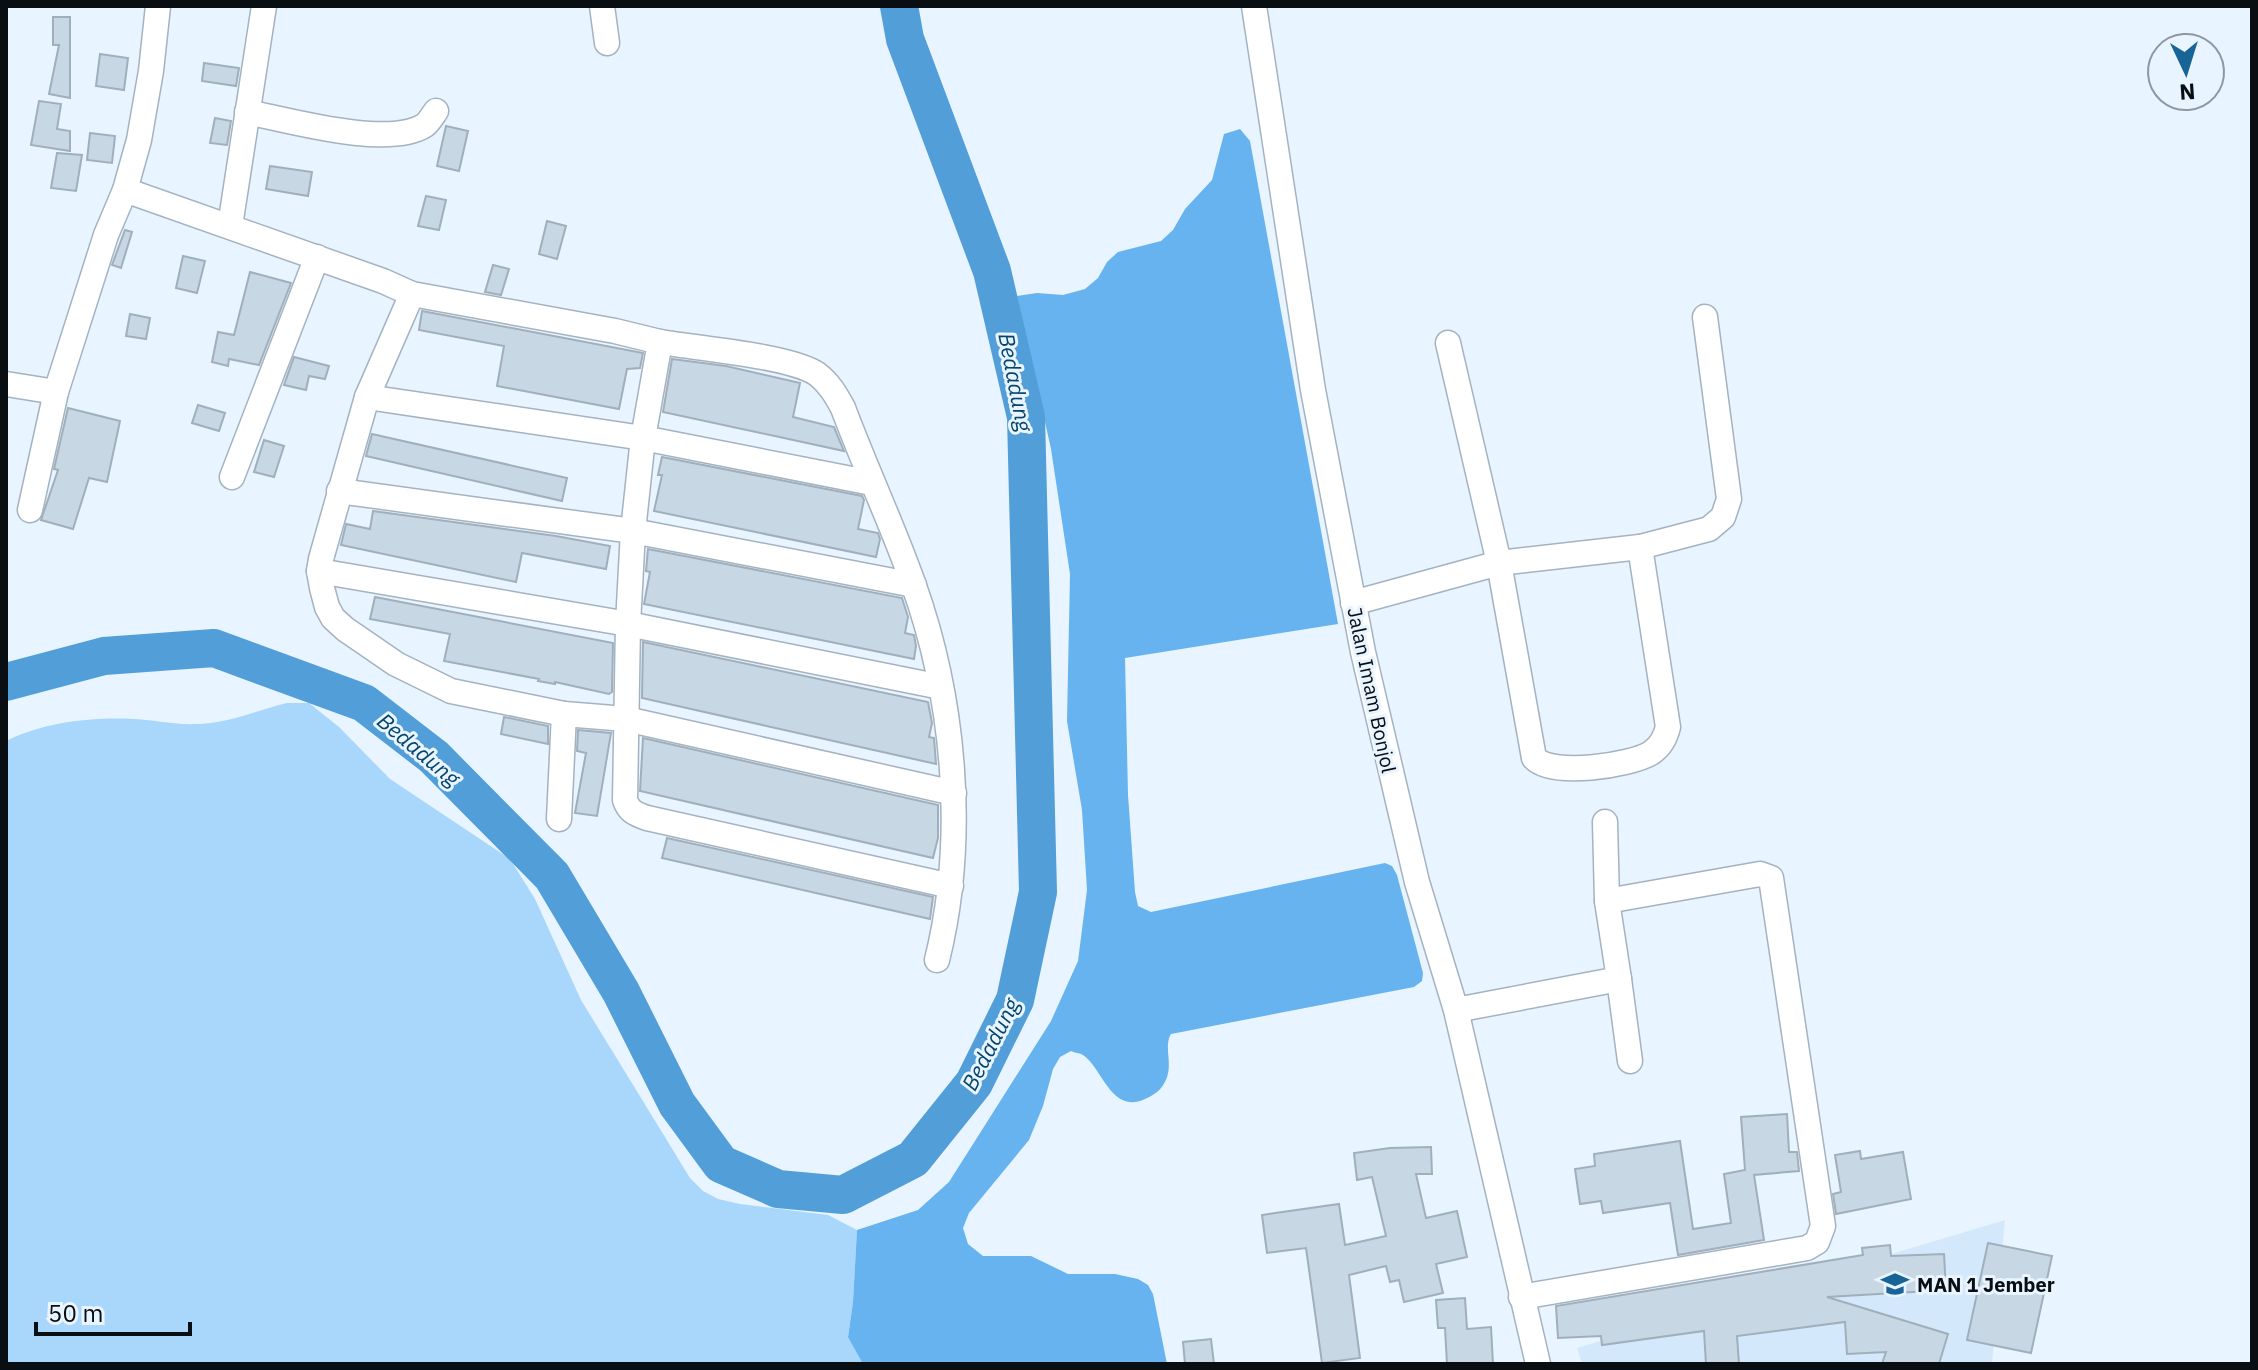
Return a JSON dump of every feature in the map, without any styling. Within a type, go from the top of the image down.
[{"type":"street","points":[[30,510],[56,392],[139,140],[158,6]]},
{"type":"street","points":[[230,226],[264,6]]},
{"type":"street","points":[[602,6],[607,43]]},
{"type":"street","name":"Jalan Imam Bonjol","points":[[1254,6],[1313,390],[1353,603],[1417,882],[1456,1010],[1538,1364]]},
{"type":"street","points":[[247,112],[348,132],[388,135],[426,125],[436,111]]},
{"type":"street","points":[[125,190],[317,257],[412,294],[660,342],[795,364],[816,373],[832,388],[843,408],[914,585],[941,687],[954,793],[951,886],[937,960]]},
{"type":"street","points":[[232,477],[317,257]]},
{"type":"street","points":[[412,294],[367,397],[319,571],[327,607],[333,618],[396,664],[451,691],[564,714],[626,719],[954,793]]},
{"type":"street","points":[[1353,603],[1499,563],[1640,547],[1709,529],[1723,517],[1729,499],[1705,317]]},
{"type":"street","points":[[660,342],[643,438],[633,531],[626,719],[625,800],[628,808],[635,814],[951,886]]},
{"type":"street","points":[[1448,343],[1499,563],[1534,758],[1540,764],[1575,769],[1638,759],[1659,747],[1668,727],[1640,547]]},
{"type":"street","points":[[6,384],[56,392]]},
{"type":"street","points":[[367,397],[643,438],[872,483]]},
{"type":"street","points":[[339,491],[633,531],[914,585]]},
{"type":"street","points":[[319,571],[628,624],[941,687]]},
{"type":"street","points":[[559,819],[564,714]]},
{"type":"street","points":[[1605,822],[1607,901],[1630,1061]]},
{"type":"street","points":[[1521,1297],[1807,1248],[1821,1234],[1823,1226],[1771,878],[1760,874],[1607,901]]},
{"type":"street","points":[[1456,1010],[1619,979]]},
{"type":"shaded area","points":[[1240,129],[1250,141],[1338,624],[1125,658],[1128,795],[1135,892],[1138,906],[1151,912],[1385,863],[1392,866],[1397,875],[1423,973],[1422,981],[1414,987],[1171,1034],[1166,1081],[1154,1094],[1133,1102],[1115,1095],[1083,1055],[1071,1051],[1060,1057],[1029,1140],[969,1213],[963,1228],[968,1244],[983,1256],[1031,1256],[1068,1274],[1115,1274],[1138,1279],[1148,1285],[1153,1294],[1167,1364],[863,1364],[848,1337],[857,1230],[918,1210],[949,1182],[1051,1021],[1078,961],[1087,890],[1082,810],[1067,721],[1070,574],[1051,449],[1017,296],[1037,293],[1063,295],[1085,289],[1118,252],[1161,241],[1212,180],[1224,134]]},
{"type":"shaded area","points":[[287,703],[309,703],[339,727],[390,779],[510,859],[535,899],[581,1000],[690,1178],[703,1191],[718,1199],[740,1204],[828,1215],[857,1230],[848,1336],[863,1364],[6,1364],[6,741],[36,729],[68,722],[118,719],[208,723]]},
{"type":"shaded area","name":"MAN 1 Jember","points":[[2005,1220],[1992,1364],[1582,1364],[1577,1348]]},
{"type":"building","points":[[53,17],[70,17],[70,98],[49,94],[59,45],[53,45]]},
{"type":"building","points":[[100,54],[128,58],[124,90],[96,86]]},
{"type":"building","points":[[204,63],[239,68],[236,86],[202,81]]},
{"type":"building","points":[[39,101],[61,104],[57,129],[70,131],[70,151],[31,145]]},
{"type":"building","points":[[215,118],[231,121],[227,145],[210,143]]},
{"type":"building","points":[[446,126],[468,131],[459,171],[437,166]]},
{"type":"building","points":[[90,133],[115,136],[112,163],[87,160]]},
{"type":"building","points":[[57,153],[82,155],[76,191],[51,188]]},
{"type":"building","points":[[270,166],[312,172],[308,196],[266,189]]},
{"type":"building","points":[[426,196],[446,200],[439,230],[418,226]]},
{"type":"building","points":[[547,221],[566,226],[557,259],[539,254]]},
{"type":"building","points":[[125,230],[132,232],[121,268],[112,265]]},
{"type":"building","points":[[183,256],[205,261],[197,293],[176,288]]},
{"type":"building","points":[[493,265],[509,269],[501,295],[485,292]]},
{"type":"building","points":[[250,272],[291,283],[259,365],[229,359],[228,366],[212,362],[218,332],[234,335]]},
{"type":"building","points":[[422,311],[643,353],[640,368],[627,369],[619,409],[497,386],[504,346],[419,330]]},
{"type":"building","points":[[130,314],[150,318],[146,339],[126,336]]},
{"type":"building","points":[[294,357],[329,366],[325,379],[309,376],[306,390],[284,385]]},
{"type":"building","points":[[672,359],[726,366],[800,383],[793,417],[834,427],[844,451],[663,412]]},
{"type":"building","points":[[198,405],[225,413],[219,431],[192,423]]},
{"type":"building","points":[[68,408],[120,421],[107,482],[89,478],[73,529],[41,520],[58,470],[54,469]]},
{"type":"building","points":[[372,434],[567,478],[562,501],[366,456]]},
{"type":"building","points":[[264,440],[284,446],[274,477],[254,472]]},
{"type":"building","points":[[662,457],[862,496],[864,500],[858,529],[878,533],[880,539],[876,557],[654,511],[662,475],[658,475]]},
{"type":"building","points":[[373,511],[610,546],[606,569],[522,553],[516,582],[341,545],[346,524],[370,529]]},
{"type":"building","points":[[648,549],[902,598],[908,617],[905,633],[914,635],[914,659],[644,604],[650,572],[646,571]]},
{"type":"building","points":[[375,597],[613,643],[612,692],[609,694],[538,681],[444,661],[450,634],[370,619]]},
{"type":"building","points":[[643,642],[928,702],[932,723],[929,737],[934,738],[936,764],[642,698]]},
{"type":"building","points":[[504,717],[548,726],[548,744],[501,734]]},
{"type":"building","points":[[578,730],[611,733],[597,816],[575,813],[586,753],[577,751]]},
{"type":"building","points":[[643,738],[938,805],[938,838],[933,858],[640,791]]},
{"type":"building","points":[[667,838],[933,897],[930,919],[662,858]]},
{"type":"building","points":[[1787,1114],[1789,1152],[1797,1152],[1799,1171],[1754,1175],[1764,1240],[1678,1255],[1670,1203],[1603,1213],[1601,1201],[1580,1204],[1575,1169],[1595,1166],[1594,1154],[1680,1141],[1693,1229],[1731,1223],[1724,1174],[1745,1170],[1741,1117]]},
{"type":"building","points":[[1431,1147],[1432,1174],[1416,1174],[1426,1218],[1457,1211],[1467,1257],[1436,1264],[1443,1293],[1404,1302],[1399,1280],[1390,1282],[1386,1266],[1349,1275],[1360,1358],[1322,1363],[1306,1248],[1267,1253],[1262,1215],[1339,1204],[1345,1245],[1386,1236],[1372,1177],[1357,1180],[1354,1153]]},
{"type":"building","points":[[1860,1151],[1861,1159],[1903,1152],[1911,1199],[1836,1214],[1833,1194],[1841,1192],[1835,1155]]},
{"type":"building","points":[[1988,1243],[2052,1256],[2031,1353],[1967,1340]]},
{"type":"building","points":[[1890,1245],[1891,1256],[1944,1254],[1946,1290],[1827,1297],[1948,1334],[1939,1364],[1882,1364],[1886,1352],[1847,1354],[1845,1322],[1737,1336],[1739,1364],[1706,1364],[1704,1331],[1602,1345],[1601,1336],[1558,1338],[1556,1306],[1863,1255],[1862,1248]]},
{"type":"building","points":[[1465,1298],[1467,1329],[1491,1327],[1493,1364],[1447,1364],[1445,1328],[1438,1328],[1436,1300]]},
{"type":"building","points":[[1211,1339],[1214,1364],[1185,1364],[1183,1342]]},
{"type":"waterway","name":"Bedadung","points":[[6,682],[104,656],[214,648],[364,703],[434,757],[552,876],[621,992],[677,1104],[721,1164],[778,1189],[843,1195],[913,1159],[974,1083],[1015,1000],[1038,892],[1026,417],[992,271],[905,39],[899,6]]},
{"type":"place","name":"MAN 1 Jember","points":[[1895,1284]]}]
